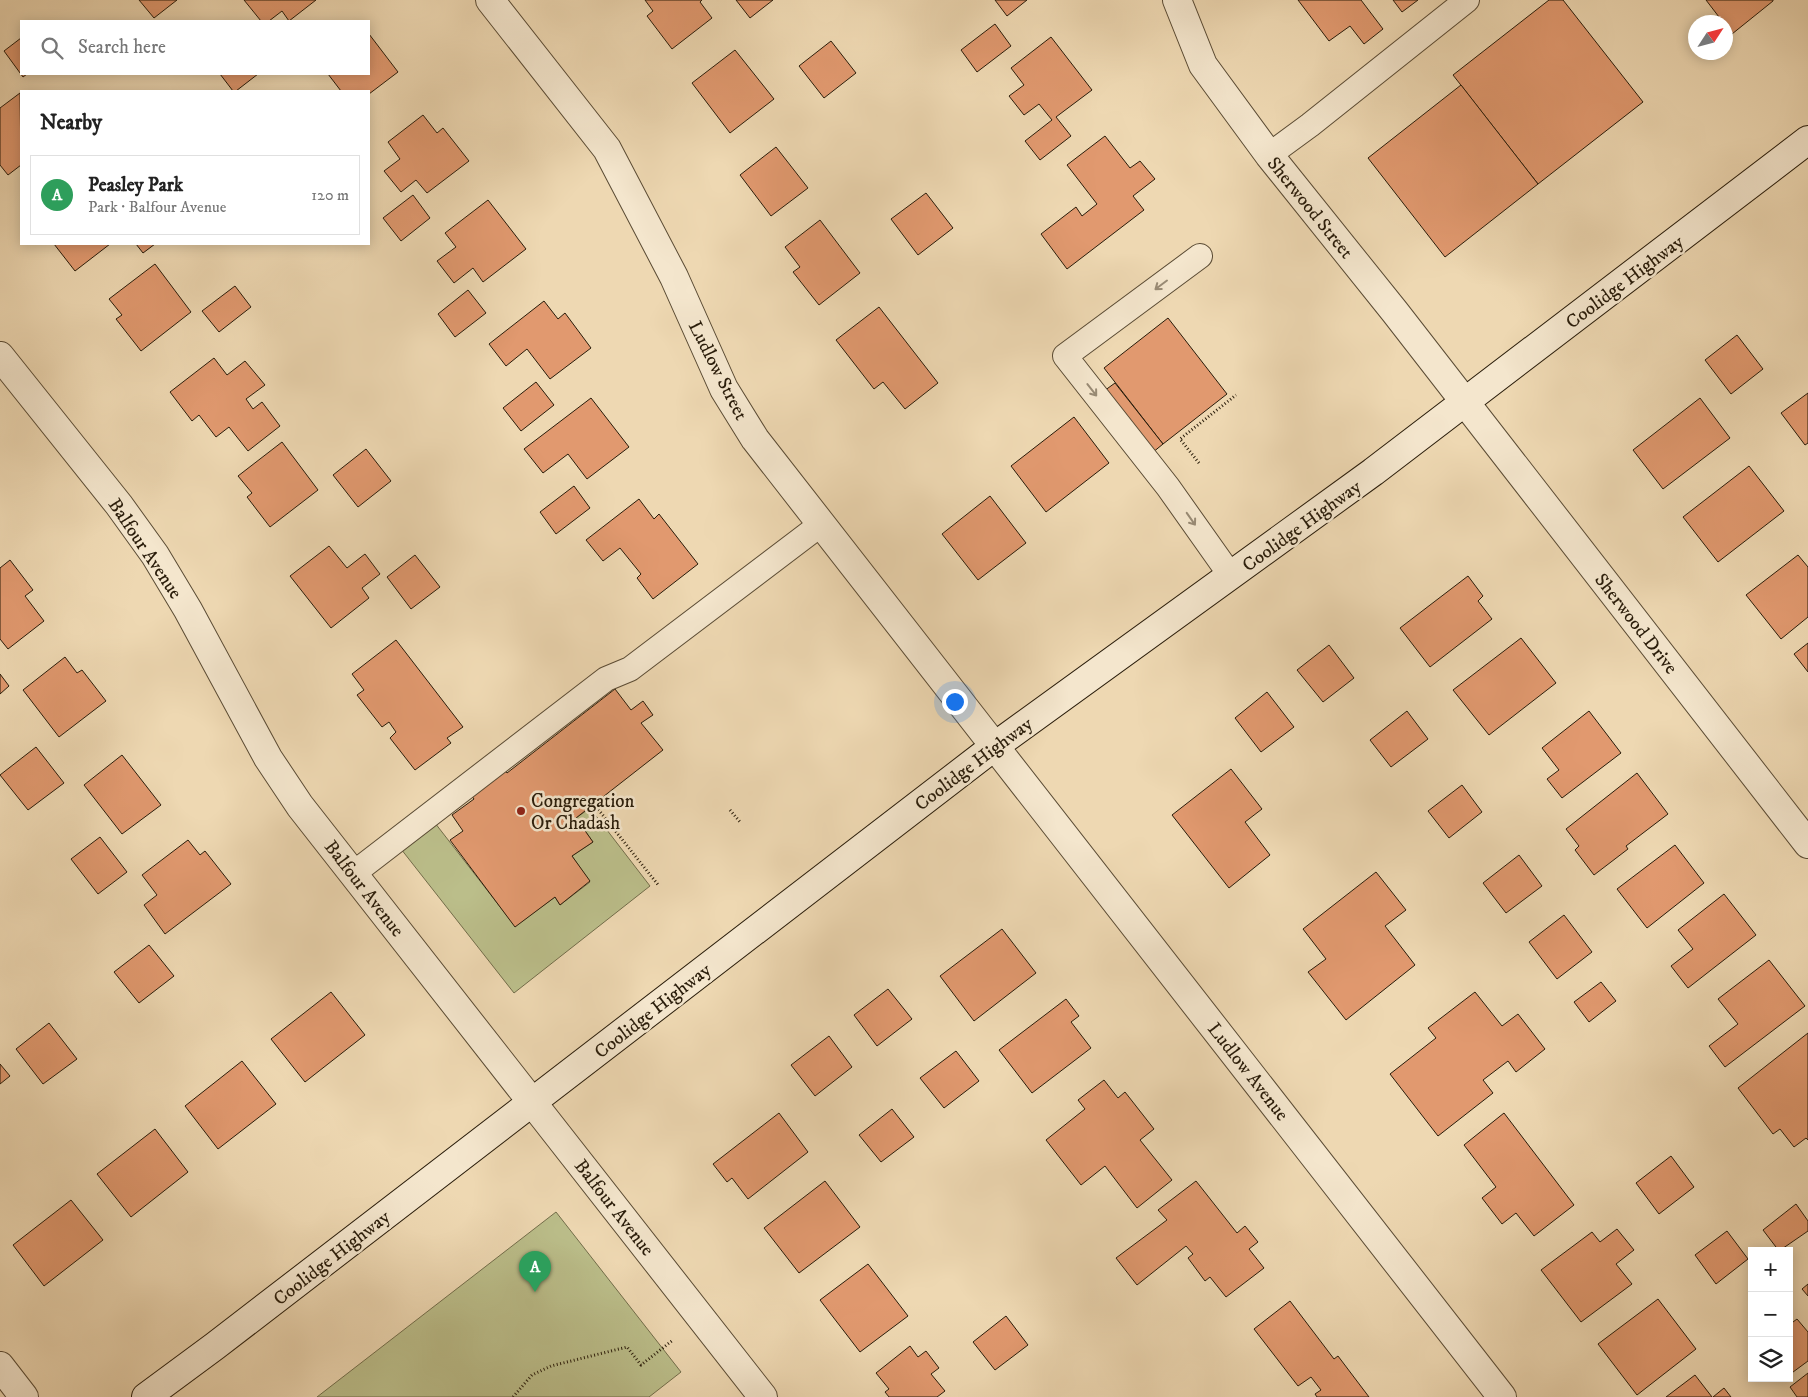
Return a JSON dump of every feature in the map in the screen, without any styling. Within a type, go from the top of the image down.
[{"type":"street","name":"Ludlow Street","points":[[490,0],[607,149],[674,276],[724,389],[755,440],[995,746]]},
{"type":"street","name":"Sherwood Street","points":[[1177,0],[1203,65],[1269,155],[1466,402]]},
{"type":"street","name":"Coolidge Highway","points":[[146,1397],[995,746],[1231,576],[1466,402],[1808,140]]},
{"type":"street","name":"Balfour Avenue","points":[[0,356],[119,505],[155,555],[188,610],[268,758],[300,806],[763,1397]]},
{"type":"street","name":"Sherwood Drive","points":[[1466,402],[1808,844]]},
{"type":"street","name":"Ludlow Avenue","points":[[995,746],[1502,1397]]},
{"type":"street","points":[[0,1366],[24,1397]]},
{"type":"lane","points":[[1269,155],[1310,125],[1467,0]]},
{"type":"lane","points":[[1200,256],[1065,356],[1168,487],[1231,576]]},
{"type":"lane","points":[[354,873],[606,679],[630,669],[820,525]]},
{"type":"path","points":[[1199,463],[1180,439],[1236,395]]},
{"type":"path","points":[[594,804],[659,886]]},
{"type":"path","points":[[730,810],[740,822]]},
{"type":"path","points":[[513,1397],[532,1375],[576,1359],[627,1347],[641,1365],[702,1319]]},
{"type":"green space","points":[[590,808],[650,886],[514,993],[401,849],[435,823],[515,926],[555,897],[560,905],[590,882],[572,856],[593,842],[576,818]]},
{"type":"green space","points":[[556,1212],[681,1372],[649,1397],[317,1397]]},
{"type":"building","points":[[139,0],[177,0],[154,18]]},
{"type":"building","points":[[244,0],[316,0],[290,20],[282,11],[270,20],[260,20]]},
{"type":"building","points":[[645,0],[702,0],[700,2],[712,18],[672,49],[647,16],[653,11]]},
{"type":"building","points":[[736,0],[773,0],[750,18]]},
{"type":"building","points":[[995,0],[1027,0],[1007,16]]},
{"type":"building","points":[[1298,0],[1361,0],[1383,29],[1364,44],[1350,26],[1329,41]]},
{"type":"building","points":[[1393,0],[1418,0],[1402,12]]},
{"type":"building","points":[[1549,0],[1563,0],[1643,102],[1538,184],[1453,75]]},
{"type":"building","points":[[1706,0],[1773,0],[1733,33],[1733,15],[1717,15]]},
{"type":"building","points":[[995,24],[1011,46],[977,72],[961,50]]},
{"type":"building","points":[[370,35],[398,72],[370,93],[370,90],[340,90],[329,75],[370,75]]},
{"type":"building","points":[[1051,37],[1092,90],[1056,117],[1071,136],[1040,160],[1025,141],[1052,120],[1039,104],[1024,115],[1009,96],[1024,85],[1011,68]]},
{"type":"building","points":[[20,39],[20,73],[4,51]]},
{"type":"building","points":[[831,41],[856,73],[824,98],[799,66]]},
{"type":"building","points":[[735,50],[774,99],[730,133],[692,83]]},
{"type":"building","points":[[221,75],[257,75],[237,90],[232,90]]},
{"type":"building","points":[[1461,85],[1538,184],[1445,257],[1368,158]]},
{"type":"building","points":[[20,93],[20,166],[8,175],[0,165],[0,108]]},
{"type":"building","points":[[423,115],[437,133],[443,128],[469,161],[427,193],[416,180],[401,192],[384,171],[400,159],[388,142]]},
{"type":"building","points":[[1105,136],[1130,168],[1140,161],[1155,179],[1133,196],[1144,210],[1067,269],[1041,234],[1076,207],[1082,216],[1097,204],[1067,165]]},
{"type":"building","points":[[776,147],[808,188],[771,216],[740,175]]},
{"type":"building","points":[[926,193],[953,228],[918,255],[891,219]]},
{"type":"building","points":[[413,195],[430,218],[401,241],[383,218]]},
{"type":"building","points":[[488,200],[526,249],[483,282],[473,268],[454,283],[437,261],[456,247],[445,233]]},
{"type":"building","points":[[820,220],[860,273],[819,305],[793,272],[800,267],[785,247]]},
{"type":"building","points":[[55,245],[109,245],[75,271]]},
{"type":"building","points":[[137,245],[154,245],[143,253]]},
{"type":"building","points":[[155,264],[191,312],[141,351],[116,319],[122,315],[109,299]]},
{"type":"building","points":[[235,286],[251,307],[219,332],[202,311]]},
{"type":"building","points":[[468,290],[486,313],[455,337],[438,314]]},
{"type":"building","points":[[544,301],[558,319],[565,313],[591,348],[550,379],[527,349],[506,366],[489,344]]},
{"type":"building","points":[[879,307],[938,383],[905,409],[883,382],[874,389],[836,340]]},
{"type":"building","points":[[1168,318],[1227,394],[1163,444],[1104,368]]},
{"type":"building","points":[[1737,335],[1763,369],[1731,394],[1705,360]]},
{"type":"building","points":[[214,358],[227,375],[245,361],[265,385],[246,399],[253,409],[262,402],[280,426],[248,451],[229,427],[216,437],[199,415],[192,421],[170,392]]},
{"type":"building","points":[[536,382],[554,405],[521,431],[503,408]]},
{"type":"building","points":[[1115,383],[1163,444],[1152,453],[1104,391]]},
{"type":"building","points":[[1808,393],[1808,443],[1805,445],[1781,413]]},
{"type":"building","points":[[591,398],[629,447],[587,479],[568,454],[543,473],[524,449]]},
{"type":"building","points":[[1700,398],[1730,438],[1663,489],[1633,450]]},
{"type":"building","points":[[1074,417],[1109,463],[1046,512],[1011,466]]},
{"type":"building","points":[[282,442],[318,490],[270,527],[247,497],[252,493],[238,476]]},
{"type":"building","points":[[366,449],[391,481],[358,507],[333,475]]},
{"type":"building","points":[[1749,466],[1784,511],[1718,562],[1683,517]]},
{"type":"building","points":[[574,486],[590,508],[556,534],[540,512]]},
{"type":"building","points":[[990,496],[1026,543],[978,580],[942,534]]},
{"type":"building","points":[[639,499],[654,519],[659,514],[698,564],[653,599],[637,578],[641,574],[620,548],[603,561],[586,540]]},
{"type":"building","points":[[329,546],[347,568],[365,554],[380,574],[362,588],[369,598],[331,628],[290,576]]},
{"type":"building","points":[[415,555],[440,587],[411,609],[387,577]]},
{"type":"building","points":[[1798,555],[1808,567],[1808,617],[1781,639],[1746,595]]},
{"type":"building","points":[[10,560],[33,590],[25,596],[44,621],[8,649],[0,639],[0,568]]},
{"type":"building","points":[[1468,576],[1483,596],[1478,601],[1492,619],[1430,667],[1400,628]]},
{"type":"building","points":[[1521,638],[1556,683],[1489,735],[1453,690]]},
{"type":"building","points":[[396,640],[463,727],[447,738],[451,743],[415,770],[390,738],[396,732],[389,722],[382,727],[357,695],[364,690],[352,674]]},
{"type":"building","points":[[1808,643],[1808,672],[1794,654]]},
{"type":"building","points":[[1329,645],[1354,678],[1323,702],[1297,670]]},
{"type":"building","points":[[65,657],[77,673],[82,670],[106,701],[59,737],[23,690]]},
{"type":"building","points":[[0,674],[9,686],[0,694]]},
{"type":"building","name":"Congregation Or Chadash","points":[[615,689],[631,710],[643,701],[653,715],[641,723],[663,750],[576,818],[593,842],[572,856],[590,881],[560,905],[555,897],[515,927],[450,840],[463,831],[452,815],[474,799],[468,791],[503,767],[507,773]]},
{"type":"building","points":[[1267,692],[1294,727],[1261,752],[1235,718]]},
{"type":"building","points":[[1407,711],[1428,739],[1391,767],[1370,740]]},
{"type":"building","points":[[1589,711],[1621,753],[1562,798],[1547,779],[1559,770],[1542,748]]},
{"type":"building","points":[[36,747],[64,783],[28,810],[0,775]]},
{"type":"building","points":[[122,755],[161,805],[122,834],[84,785]]},
{"type":"building","points":[[1231,769],[1262,809],[1245,822],[1270,855],[1229,888],[1172,815]]},
{"type":"building","points":[[1637,773],[1668,814],[1626,846],[1628,849],[1594,875],[1575,850],[1579,846],[1566,829]]},
{"type":"building","points":[[1462,785],[1482,812],[1449,838],[1428,811]]},
{"type":"building","points":[[100,837],[127,872],[98,894],[71,859]]},
{"type":"building","points":[[188,840],[200,855],[205,851],[231,884],[165,934],[144,905],[157,895],[142,875]]},
{"type":"building","points":[[1675,845],[1704,883],[1647,928],[1617,889]]},
{"type":"building","points":[[1519,855],[1542,886],[1506,913],[1483,883]]},
{"type":"building","points":[[1376,872],[1406,910],[1385,926],[1415,965],[1346,1020],[1308,972],[1326,959],[1303,929]]},
{"type":"building","points":[[1724,894],[1756,935],[1688,988],[1671,966],[1693,949],[1678,930]]},
{"type":"building","points":[[1564,915],[1592,952],[1557,979],[1529,942]]},
{"type":"building","points":[[1002,929],[1036,973],[974,1021],[940,976]]},
{"type":"building","points":[[149,945],[174,976],[139,1003],[114,972]]},
{"type":"building","points":[[1769,960],[1805,1006],[1725,1067],[1709,1046],[1738,1024],[1718,999]]},
{"type":"building","points":[[1601,982],[1616,1001],[1589,1022],[1574,1002]]},
{"type":"building","points":[[888,989],[912,1019],[877,1046],[854,1015]]},
{"type":"building","points":[[331,992],[365,1035],[305,1082],[271,1039]]},
{"type":"building","points":[[1475,992],[1502,1026],[1518,1014],[1545,1049],[1516,1072],[1508,1061],[1483,1080],[1493,1093],[1438,1136],[1390,1074],[1436,1038],[1428,1028]]},
{"type":"building","points":[[1066,999],[1079,1016],[1071,1022],[1091,1048],[1032,1093],[999,1050]]},
{"type":"building","points":[[49,1023],[77,1059],[43,1084],[16,1049]]},
{"type":"building","points":[[1808,1033],[1808,1140],[1806,1138],[1794,1147],[1780,1129],[1773,1134],[1738,1088]]},
{"type":"building","points":[[829,1036],[852,1067],[815,1096],[791,1065]]},
{"type":"building","points":[[956,1051],[979,1081],[944,1108],[920,1078]]},
{"type":"building","points":[[242,1061],[276,1104],[218,1149],[185,1106]]},
{"type":"building","points":[[0,1064],[10,1076],[0,1084]]},
{"type":"building","points":[[1104,1080],[1118,1098],[1125,1092],[1154,1129],[1140,1140],[1172,1180],[1137,1208],[1105,1166],[1081,1185],[1046,1140],[1085,1109],[1078,1100]]},
{"type":"building","points":[[892,1109],[914,1137],[881,1162],[859,1135]]},
{"type":"building","points":[[779,1113],[808,1152],[748,1199],[732,1178],[727,1182],[713,1164]]},
{"type":"building","points":[[1504,1113],[1574,1205],[1534,1236],[1516,1213],[1502,1224],[1482,1198],[1496,1187],[1464,1145]]},
{"type":"building","points":[[155,1129],[188,1172],[131,1217],[97,1174]]},
{"type":"building","points":[[1671,1156],[1694,1187],[1659,1214],[1636,1183]]},
{"type":"building","points":[[825,1181],[860,1227],[799,1273],[764,1228]]},
{"type":"building","points":[[1196,1181],[1237,1233],[1245,1226],[1258,1242],[1249,1249],[1264,1268],[1226,1297],[1210,1277],[1205,1281],[1188,1258],[1193,1254],[1186,1246],[1137,1285],[1116,1258],[1167,1220],[1158,1210]]},
{"type":"building","points":[[71,1200],[103,1240],[44,1286],[13,1245]]},
{"type":"building","points":[[1796,1204],[1808,1221],[1808,1231],[1785,1247],[1776,1247],[1763,1230]]},
{"type":"building","points":[[1617,1229],[1634,1250],[1616,1264],[1632,1284],[1581,1322],[1541,1270],[1592,1232],[1600,1242]]},
{"type":"building","points":[[1727,1231],[1748,1259],[1716,1284],[1695,1255]]},
{"type":"building","points":[[868,1264],[908,1316],[860,1352],[820,1300]]},
{"type":"building","points":[[1808,1284],[1808,1296],[1802,1289]]},
{"type":"building","points":[[1658,1299],[1696,1349],[1637,1395],[1598,1344]]},
{"type":"building","points":[[1290,1301],[1334,1359],[1338,1356],[1369,1397],[1317,1397],[1315,1394],[1321,1390],[1311,1377],[1298,1386],[1254,1329]]},
{"type":"building","points":[[1006,1316],[1028,1345],[995,1370],[973,1342]]},
{"type":"building","points":[[1797,1319],[1808,1332],[1808,1361],[1793,1372],[1793,1337],[1793,1322]]},
{"type":"building","points":[[910,1346],[918,1357],[926,1351],[939,1368],[931,1374],[945,1391],[937,1397],[889,1397],[885,1392],[889,1389],[876,1373]]},
{"type":"building","points":[[1808,1373],[1808,1397],[1797,1397],[1790,1387]]},
{"type":"building","points":[[1695,1375],[1712,1397],[1666,1397]]},
{"type":"building","points":[[1724,1388],[1731,1397],[1713,1397]]},
{"type":"place","name":"Congregation Or Chadash","points":[[521,811]]},
{"type":"place","name":"Peasley Park","points":[[535,1292]]}]
